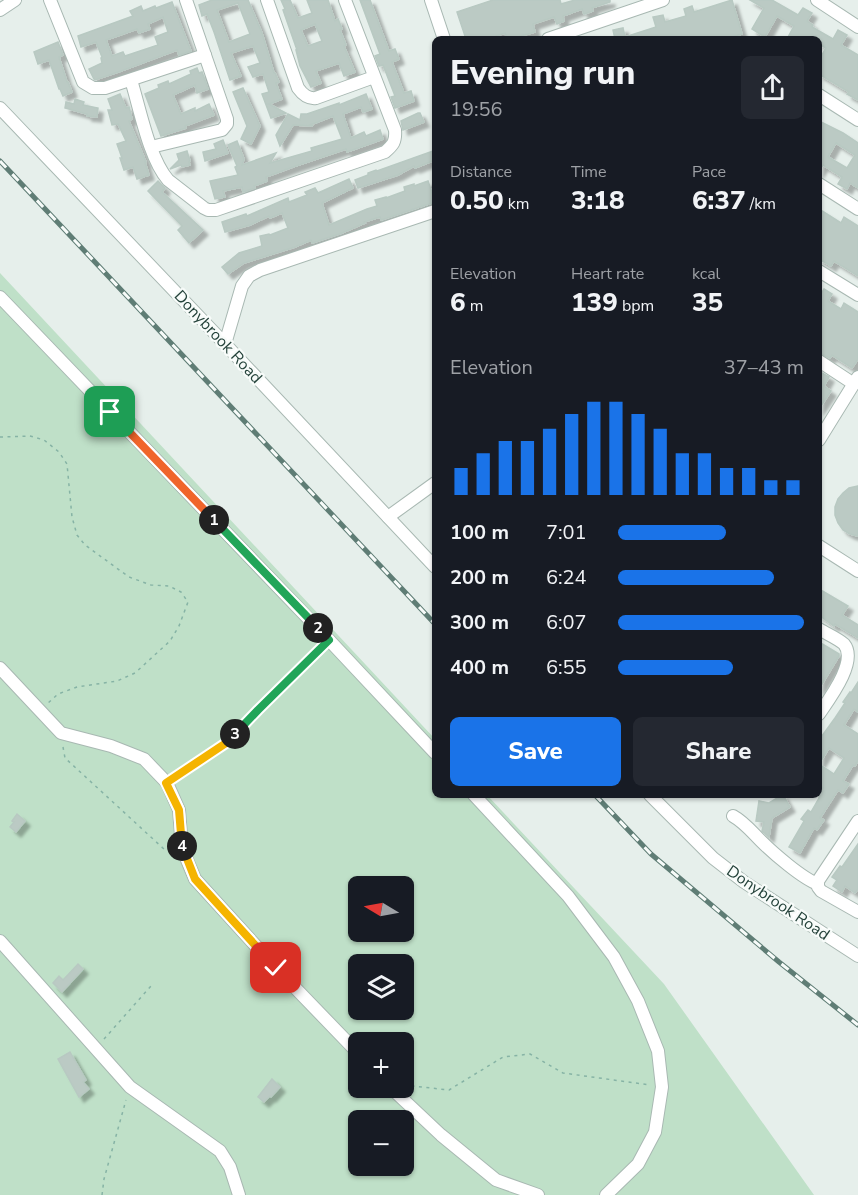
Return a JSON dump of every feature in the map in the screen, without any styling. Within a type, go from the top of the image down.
[{"type":"street","points":[[0,10],[15,0]]},
{"type":"street","points":[[50,0],[83,82],[93,88],[105,88],[205,55]]},
{"type":"street","points":[[151,147],[222,130],[227,124],[186,0]]},
{"type":"street","points":[[267,0],[298,88],[306,96],[316,98],[374,77]]},
{"type":"street","points":[[131,80],[158,165],[168,180],[208,210],[216,210],[385,152],[394,144],[395,130],[345,0]]},
{"type":"street","points":[[431,0],[443,36]]},
{"type":"street","points":[[557,36],[663,0]]},
{"type":"street","points":[[817,0],[858,27]]},
{"type":"street","points":[[822,97],[858,120]]},
{"type":"street","name":"Donybrook Road","points":[[0,108],[432,564]]},
{"type":"street","points":[[822,186],[858,209]]},
{"type":"street","points":[[225,344],[242,286],[249,276],[260,270],[432,212]]},
{"type":"street","points":[[822,273],[858,295]]},
{"type":"street","points":[[0,297],[432,750]]},
{"type":"street","points":[[822,363],[856,380],[822,435]]},
{"type":"street","points":[[388,517],[432,484]]},
{"type":"street","points":[[822,548],[858,571]]},
{"type":"street","points":[[822,631],[844,644],[851,658],[848,669],[822,709]]},
{"type":"street","points":[[0,668],[61,733],[111,746],[144,759],[166,783],[179,810],[182,848],[195,879],[348,1043]]},
{"type":"street","points":[[477,798],[568,896],[614,957],[638,1001],[658,1051],[662,1088],[655,1132],[638,1164],[606,1195]]},
{"type":"street","name":"Donybrook Road","points":[[653,798],[713,858],[744,882],[858,956]]},
{"type":"street","points":[[733,816],[796,870],[818,884]]},
{"type":"street","points":[[858,821],[818,881],[821,891],[858,912]]},
{"type":"street","points":[[0,941],[130,1087],[220,1151],[230,1167],[239,1195]]},
{"type":"street","points":[[402,1098],[441,1135],[496,1180],[538,1195]]},
{"type":"path","points":[[0,437],[30,436],[44,440],[59,452],[67,464],[72,517],[77,535],[86,545],[129,577],[151,585],[169,586],[181,592],[188,602],[179,626],[170,641],[135,673],[117,681],[77,687],[58,694],[40,711]]},
{"type":"path","points":[[166,783],[229,741],[329,640]]},
{"type":"path","points":[[61,733],[65,758],[165,850],[182,848]]},
{"type":"path","points":[[95,1049],[151,986]]},
{"type":"path","points":[[414,1086],[449,1090],[503,1057],[530,1054],[562,1073],[662,1088]]},
{"type":"path","points":[[102,1195],[104,1179],[130,1087]]},
{"type":"green space","points":[[0,273],[432,736],[432,798],[490,798],[664,984],[814,1195],[0,1195]]},
{"type":"building","points":[[212,0],[248,0],[279,82],[276,83],[282,99],[269,104],[286,113],[271,118],[262,94],[269,92],[263,74],[253,77],[248,67],[260,63],[253,46],[231,53],[241,76],[230,80],[207,14],[202,16],[199,5]],"holes":[[[238,3],[250,34],[229,42],[217,10]]]},
{"type":"building","points":[[281,0],[290,0],[298,18],[312,13],[307,0],[328,0],[335,21],[338,19],[342,29],[340,30],[346,45],[344,46],[355,72],[344,76],[339,63],[316,71],[321,83],[311,87],[300,66],[283,10],[285,9]],"holes":[[[315,24],[322,41],[308,46],[301,30]]]},
{"type":"building","points":[[360,0],[370,0],[389,51],[395,49],[399,59],[392,62],[404,93],[411,91],[414,101],[395,108],[391,97],[395,96],[383,65],[379,66],[375,56],[380,54]]},
{"type":"building","points":[[493,0],[560,0],[561,4],[575,0],[610,0],[610,2],[592,8],[593,11],[584,14],[582,9],[563,16],[564,21],[557,24],[554,17],[533,24],[535,32],[521,36],[506,36],[505,33],[496,36],[465,36],[457,12]]},
{"type":"building","points":[[732,0],[742,34],[736,36],[628,36],[656,27],[653,17],[663,15],[665,22],[686,16],[684,9],[692,6],[694,12]]},
{"type":"building","points":[[750,0],[772,0],[798,15],[803,8],[812,13],[807,21],[813,25],[812,27],[833,39],[838,30],[847,35],[841,45],[858,55],[858,100],[822,76],[822,55],[826,48],[822,46],[822,36],[789,36],[794,26],[777,16],[766,36],[752,29],[764,8]]},
{"type":"building","points":[[172,2],[191,51],[179,55],[177,50],[95,80],[89,69],[102,63],[102,57],[96,42],[81,47],[78,36],[133,16],[130,11],[141,6],[143,11],[155,6],[156,8]],"holes":[[[163,17],[168,32],[155,37],[158,45],[125,56],[123,52],[112,56],[106,40],[137,29],[139,33],[150,29],[148,24]]]},
{"type":"building","points":[[623,28],[625,36],[614,36],[613,30]]},
{"type":"building","points":[[58,42],[63,55],[59,57],[72,92],[63,96],[49,60],[38,64],[34,52]]},
{"type":"building","points":[[197,68],[199,73],[202,72],[208,89],[197,93],[195,85],[173,95],[181,114],[195,108],[195,111],[209,104],[214,115],[161,136],[145,94],[159,88],[158,85],[168,81],[169,84],[191,74],[190,71]]},
{"type":"building","points":[[243,88],[260,126],[251,144],[241,139],[247,126],[233,92]]},
{"type":"building","points":[[120,94],[126,108],[129,107],[132,119],[129,121],[149,175],[137,179],[133,167],[124,170],[117,144],[126,141],[118,124],[112,125],[108,110],[112,110],[108,99]]},
{"type":"building","points":[[366,94],[372,109],[363,112],[361,107],[343,114],[351,138],[364,132],[366,136],[380,130],[383,139],[347,152],[346,149],[266,177],[267,181],[243,192],[242,187],[223,191],[225,197],[215,199],[210,181],[238,175],[235,167],[237,166],[228,145],[237,141],[244,159],[242,165],[276,153],[270,163],[312,151],[311,148],[342,139],[333,116],[310,125],[313,126],[293,125],[280,146],[276,135],[288,114],[300,120],[301,114],[339,103],[339,105]]},
{"type":"building","points":[[75,99],[84,102],[83,105],[98,108],[97,117],[65,108],[66,102],[74,104]]},
{"type":"building","points":[[418,113],[424,122],[403,130],[401,121]]},
{"type":"building","points":[[822,122],[858,143],[858,188],[850,183],[847,189],[838,184],[842,177],[823,165],[822,167]],"holes":[[[836,143],[855,155],[847,168],[828,157]]]},
{"type":"building","points":[[223,140],[228,153],[205,161],[203,152],[216,149],[214,144]]},
{"type":"building","points":[[187,151],[190,165],[170,169],[179,160],[177,154]]},
{"type":"building","points":[[432,151],[432,161],[358,188],[355,180]]},
{"type":"building","points":[[349,179],[353,188],[322,203],[329,225],[377,206],[375,200],[405,191],[404,187],[428,181],[432,203],[381,220],[380,217],[364,222],[342,233],[312,243],[311,240],[244,263],[228,274],[222,267],[239,253],[262,246],[260,236],[288,228],[282,213],[225,232],[222,222],[246,214],[247,216],[288,198],[289,202],[307,195],[305,192],[315,188],[318,193]]},
{"type":"building","points":[[158,181],[165,188],[162,192],[203,230],[189,243],[178,230],[182,226],[148,191]]},
{"type":"building","points":[[822,211],[841,223],[844,217],[858,226],[858,276],[834,261],[831,266],[822,261]]},
{"type":"building","points":[[824,289],[832,294],[828,301],[841,309],[844,303],[858,312],[858,359],[852,368],[832,355],[830,358],[822,354],[822,292]]},
{"type":"building","points":[[822,373],[829,377],[824,386],[831,391],[822,404]]},
{"type":"building","points":[[858,486],[858,536],[843,530],[835,515],[835,507],[843,493],[849,488]]},
{"type":"building","points":[[822,591],[848,606],[842,615],[858,625],[858,638],[835,624],[834,626],[822,617]]},
{"type":"building","points":[[822,644],[839,656],[822,684]]},
{"type":"building","points":[[858,682],[858,712],[854,709],[844,725],[858,734],[858,761],[843,781],[849,784],[843,793],[838,790],[820,818],[824,820],[817,830],[814,828],[800,853],[789,847],[804,821],[801,819],[808,810],[811,812],[819,798],[822,798],[822,766],[834,774],[844,758],[829,748],[822,759],[822,736]]},
{"type":"building","points":[[777,798],[785,798],[790,807],[772,818],[769,837],[762,831],[764,822],[756,821],[759,801],[769,803]]},
{"type":"building","points":[[17,814],[25,821],[16,832],[10,827]]},
{"type":"building","points":[[858,844],[858,889],[855,893],[845,886],[842,892],[833,886],[837,880],[832,877]]},
{"type":"building","points":[[78,964],[83,969],[62,992],[53,983],[59,976],[63,980]]},
{"type":"building","points":[[70,1052],[86,1080],[83,1082],[89,1089],[79,1097],[58,1059]]},
{"type":"building","points":[[272,1079],[280,1087],[264,1102],[258,1097]]},
{"type":"railway","points":[[0,161],[432,621]]},
{"type":"railway","points":[[598,798],[651,854],[858,1025]]},
{"type":"route","points":[[110,412],[329,640],[229,741],[166,783],[179,810],[182,848],[195,879],[276,968]]}]
